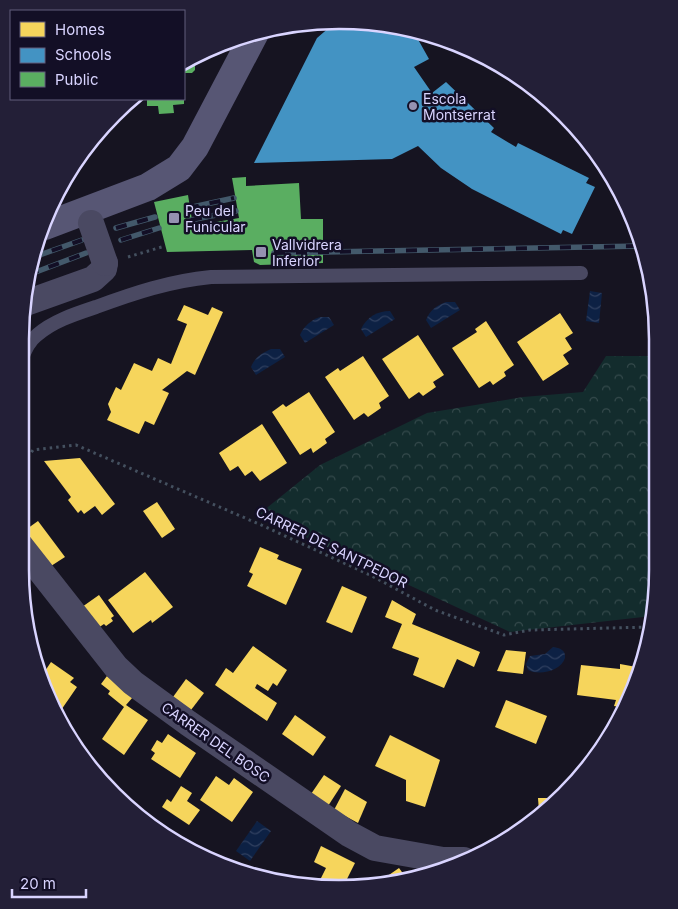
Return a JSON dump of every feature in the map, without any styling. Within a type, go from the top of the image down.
[{"type":"main road","points":[[50,225],[89,216],[171,175],[182,165],[196,147],[251,42]]},
{"type":"street","points":[[31,301],[93,279],[117,260],[89,216]]},
{"type":"street","name":"CARRER DEL BOSC","points":[[29,557],[98,647],[133,683],[349,834],[375,848],[443,863]]},
{"type":"lane","points":[[29,346],[35,336],[66,318],[129,295],[184,280],[211,277],[581,273]]},
{"type":"path","points":[[117,260],[166,246]]},
{"type":"path","name":"CARRER DE SANTPEDOR","points":[[29,456],[33,450],[76,445],[259,524],[372,576],[435,610],[504,635],[530,630],[644,627]]},
{"type":"green space","points":[[606,356],[649,356],[649,590],[646,617],[510,632],[258,515],[320,465],[427,413],[523,397],[583,392]]},
{"type":"water","points":[[590,291],[602,293],[599,323],[586,321]]},
{"type":"water","points":[[446,302],[455,302],[460,310],[431,328],[426,320],[429,314],[439,305]]},
{"type":"water","points":[[390,311],[395,319],[366,337],[361,329],[366,321],[381,312]]},
{"type":"water","points":[[320,317],[329,317],[334,325],[305,343],[300,335],[308,324]]},
{"type":"water","points":[[271,349],[280,349],[285,357],[256,375],[251,367],[259,356]]},
{"type":"water","points":[[553,647],[565,653],[565,658],[559,666],[543,672],[528,670],[526,664],[530,656],[545,654]]},
{"type":"water","points":[[257,821],[271,831],[250,861],[236,851]]},
{"type":"building: Homes","points":[[184,305],[208,315],[212,307],[223,312],[195,375],[187,371],[162,390],[169,393],[154,425],[145,421],[139,434],[107,420],[111,412],[108,404],[116,387],[121,390],[134,363],[152,371],[158,358],[171,364],[187,324],[177,320]]},
{"type":"building: Homes","points":[[560,313],[573,333],[565,338],[572,349],[563,355],[569,364],[543,381],[517,342]]},
{"type":"building: Homes","points":[[486,321],[514,365],[504,372],[506,376],[493,385],[490,381],[479,388],[452,348],[477,332],[475,329]]},
{"type":"building: Homes","points":[[418,335],[444,375],[433,382],[436,387],[423,396],[419,392],[409,399],[382,359]]},
{"type":"building: Homes","points":[[363,356],[389,396],[379,403],[381,408],[368,417],[364,413],[354,420],[325,377],[338,368],[340,371]]},
{"type":"building: Homes","points":[[309,392],[335,432],[325,439],[327,443],[313,453],[311,448],[300,455],[272,412],[283,404],[286,407]]},
{"type":"building: Homes","points":[[262,424],[287,463],[260,481],[252,471],[245,476],[238,466],[230,471],[219,453]]},
{"type":"building: Homes","points":[[80,458],[115,504],[102,515],[95,506],[84,514],[81,510],[78,513],[68,500],[71,497],[44,461]]},
{"type":"building: Homes","points":[[157,502],[175,529],[162,538],[143,511]]},
{"type":"building: Homes","points":[[38,521],[65,557],[51,566],[29,537],[29,527]]},
{"type":"building: Homes","points":[[260,547],[279,555],[277,559],[302,569],[286,605],[247,586],[253,574],[249,572]]},
{"type":"building: Homes","points":[[145,572],[173,607],[152,623],[151,620],[133,633],[108,600]]},
{"type":"building: Homes","points":[[342,586],[367,597],[352,633],[326,622]]},
{"type":"building: Homes","points":[[99,595],[114,616],[111,618],[113,621],[106,626],[104,624],[98,628],[82,607]]},
{"type":"building: Homes","points":[[392,600],[416,614],[412,624],[480,652],[474,667],[457,659],[444,688],[413,675],[419,658],[392,648],[402,624],[385,617]]},
{"type":"building: Homes","points":[[253,646],[287,670],[277,686],[273,683],[268,691],[257,684],[255,688],[277,703],[267,721],[215,685],[226,668],[233,673]]},
{"type":"building: Homes","points":[[506,650],[526,652],[523,674],[497,671]]},
{"type":"building: Homes","points":[[51,662],[74,678],[70,682],[77,687],[62,709],[52,689],[45,671]]},
{"type":"building: Homes","points":[[620,664],[634,667],[617,707],[614,706],[616,700],[577,695],[581,665],[620,669]]},
{"type":"building: Homes","points":[[107,676],[133,697],[126,705],[148,720],[124,755],[102,739],[124,707],[108,694],[110,691],[101,684]]},
{"type":"building: Homes","points":[[186,679],[204,693],[191,710],[173,697]]},
{"type":"building: Homes","points":[[506,700],[547,716],[536,744],[495,727]]},
{"type":"building: Homes","points":[[295,715],[326,737],[313,756],[282,734]]},
{"type":"building: Homes","points":[[168,734],[196,753],[180,778],[151,759],[155,753],[151,750],[157,740],[162,743]]},
{"type":"building: Homes","points":[[390,735],[440,760],[425,807],[406,801],[406,780],[375,766]]},
{"type":"building: Homes","points":[[324,775],[341,786],[328,806],[311,794]]},
{"type":"building: Homes","points":[[216,776],[229,785],[234,778],[253,792],[232,822],[200,800]]},
{"type":"building: Homes","points":[[181,786],[192,793],[187,801],[200,810],[189,825],[162,807],[167,799],[171,802]]},
{"type":"building: Homes","points":[[345,789],[367,802],[358,823],[334,810]]},
{"type":"building: Homes","points":[[538,798],[549,798],[544,803],[539,807]]},
{"type":"building: Homes","points":[[321,846],[355,863],[346,880],[320,880],[326,868],[314,862]]},
{"type":"building: Homes","points":[[399,868],[403,873],[400,874],[387,877]]},
{"type":"building: Schools","points":[[328,29],[359,29],[418,39],[429,59],[414,67],[432,93],[446,82],[494,128],[491,132],[516,147],[518,143],[589,178],[586,183],[595,187],[572,234],[563,230],[561,234],[472,189],[441,168],[418,146],[392,159],[254,163],[317,38]]},
{"type":"building: Public","points":[[195,64],[195,70],[192,73],[185,73],[185,70]]},
{"type":"building: Public","points":[[147,100],[184,100],[184,104],[173,105],[174,113],[159,114],[158,106],[147,106]]},
{"type":"building: Public","points":[[246,177],[246,186],[299,183],[301,219],[323,219],[323,263],[260,265],[254,262],[252,250],[167,252],[154,202],[188,195],[193,226],[239,218],[232,178]]},
{"type":"railway","points":[[188,208],[234,198]]},
{"type":"railway","points":[[191,220],[236,211]]},
{"type":"railway","points":[[116,228],[155,217]]},
{"type":"railway","points":[[121,240],[159,228]]},
{"type":"railway","points":[[40,255],[82,240]]},
{"type":"railway","points":[[274,253],[635,246]]},
{"type":"railway","points":[[36,272],[86,253]]},
{"type":"place","name":"Escola Montserrat","points":[[413,106]]},
{"type":"place","name":"Peu del Funicular","points":[[174,218]]},
{"type":"place","name":"Vallvidrera Inferior","points":[[261,252]]}]
